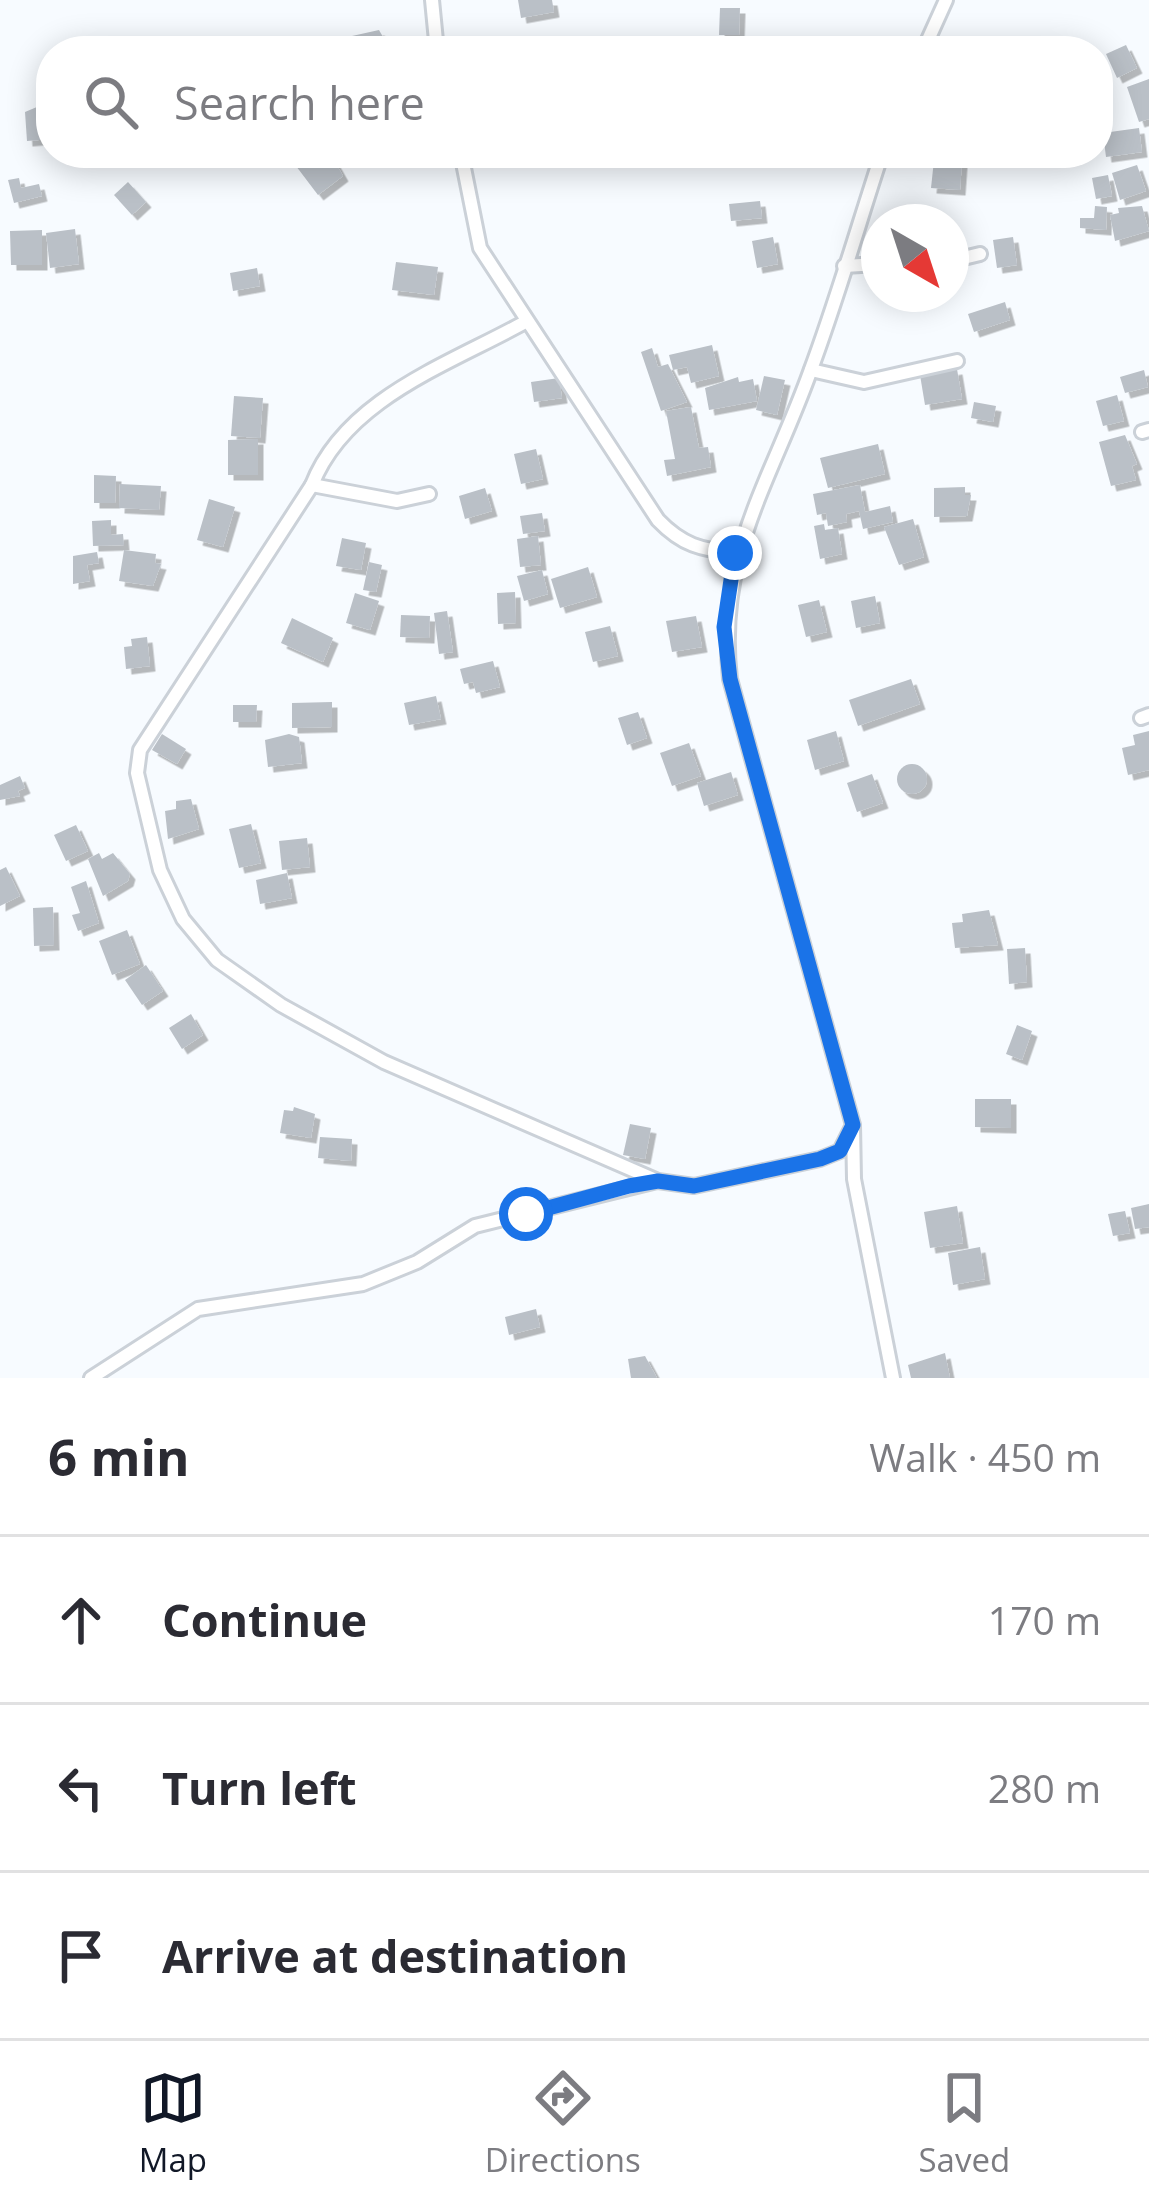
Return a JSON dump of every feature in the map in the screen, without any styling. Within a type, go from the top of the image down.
[{"type":"street","points":[[432,0],[436,36]]},
{"type":"street","points":[[930,36],[946,0]]},
{"type":"street","points":[[464,168],[480,248],[658,520],[676,539],[698,550],[735,553]]},
{"type":"street","points":[[877,168],[812,370],[735,553],[724,627],[730,679],[853,1125],[854,1179],[893,1378]]},
{"type":"street","points":[[969,257],[980,254]]},
{"type":"street","points":[[844,266],[861,265]]},
{"type":"street","points":[[526,321],[358,416],[323,457],[312,485],[140,750],[137,773],[160,869],[183,919],[217,960],[384,1063],[658,1181],[694,1186],[834,1158],[854,1179]]},
{"type":"street","points":[[812,370],[864,382],[957,361]]},
{"type":"street","points":[[312,485],[398,501],[429,494]]},
{"type":"street","points":[[820,1159],[840,1151],[853,1125]]},
{"type":"street","points":[[92,1378],[198,1309],[363,1284],[416,1262],[476,1226],[658,1181]]},
{"type":"building","points":[[518,0],[552,0],[554,12],[521,18]]},
{"type":"building","points":[[720,8],[740,8],[739,35],[719,35]]},
{"type":"building","points":[[379,30],[382,36],[352,36]]},
{"type":"building","points":[[1126,45],[1137,68],[1117,78],[1113,51]]},
{"type":"building","points":[[1149,79],[1149,119],[1139,122],[1127,87]]},
{"type":"building","points":[[36,107],[36,140],[27,141],[25,112]]},
{"type":"building","points":[[1139,128],[1142,152],[1113,156],[1113,132]]},
{"type":"building","points":[[1137,165],[1146,191],[1120,200],[1112,173]]},
{"type":"building","points":[[298,168],[338,168],[343,176],[318,195]]},
{"type":"building","points":[[933,168],[962,168],[960,190],[931,188]]},
{"type":"building","points":[[1108,175],[1112,196],[1096,199],[1092,178]]},
{"type":"building","points":[[19,178],[21,188],[39,184],[42,196],[14,203],[8,180]]},
{"type":"building","points":[[128,182],[146,202],[132,215],[114,195]]},
{"type":"building","points":[[760,201],[762,218],[731,221],[729,204]]},
{"type":"building","points":[[1095,206],[1107,207],[1106,230],[1080,228],[1080,218],[1094,218]]},
{"type":"building","points":[[1142,206],[1149,231],[1115,241],[1110,215],[1119,213],[1118,208]]},
{"type":"building","points":[[75,229],[79,264],[50,268],[46,233]]},
{"type":"building","points":[[42,230],[42,265],[11,265],[10,231]]},
{"type":"building","points":[[773,237],[778,264],[757,268],[752,241]]},
{"type":"building","points":[[1013,237],[1017,265],[997,268],[993,240]]},
{"type":"building","points":[[396,262],[438,267],[434,295],[392,290]]},
{"type":"building","points":[[257,268],[260,286],[233,291],[230,273]]},
{"type":"building","points":[[1005,302],[1010,320],[974,332],[968,314]]},
{"type":"building","points":[[712,345],[719,376],[691,383],[687,367],[673,370],[669,355]]},
{"type":"building","points":[[652,348],[658,367],[668,364],[687,402],[661,411],[641,352]]},
{"type":"building","points":[[957,369],[962,399],[925,405],[920,375]]},
{"type":"building","points":[[1144,370],[1148,387],[1125,393],[1120,377]]},
{"type":"building","points":[[764,376],[785,380],[777,415],[756,410]]},
{"type":"building","points":[[738,377],[739,382],[753,379],[757,401],[709,410],[705,388]]},
{"type":"building","points":[[559,378],[562,398],[534,402],[531,382]]},
{"type":"building","points":[[1117,395],[1124,421],[1103,426],[1096,401]]},
{"type":"building","points":[[234,396],[263,398],[260,438],[231,436]]},
{"type":"building","points":[[974,402],[996,406],[993,422],[971,418]]},
{"type":"building","points":[[691,407],[699,448],[708,447],[711,467],[667,476],[664,460],[675,459],[666,411]]},
{"type":"building","points":[[1125,435],[1137,464],[1132,466],[1136,480],[1111,486],[1099,442]]},
{"type":"building","points":[[258,439],[258,475],[228,475],[228,440]]},
{"type":"building","points":[[878,444],[885,474],[828,488],[820,458]]},
{"type":"building","points":[[536,449],[543,479],[521,484],[514,454]]},
{"type":"building","points":[[94,475],[116,476],[115,503],[94,503]]},
{"type":"building","points":[[120,484],[161,486],[159,510],[119,508]]},
{"type":"building","points":[[860,485],[865,512],[890,506],[893,522],[863,529],[859,511],[846,514],[847,522],[828,526],[826,513],[817,515],[813,494]]},
{"type":"building","points":[[965,487],[965,495],[971,495],[967,516],[934,517],[934,488]]},
{"type":"building","points":[[485,488],[492,511],[465,519],[459,496]]},
{"type":"building","points":[[209,499],[235,507],[223,547],[197,540]]},
{"type":"building","points":[[542,513],[545,531],[523,534],[520,516]]},
{"type":"building","points":[[913,519],[924,557],[899,565],[884,527]]},
{"type":"building","points":[[111,520],[111,535],[123,534],[124,545],[93,546],[92,521]]},
{"type":"building","points":[[824,524],[825,530],[838,528],[842,554],[820,559],[814,526]]},
{"type":"building","points":[[538,536],[541,565],[520,567],[517,539]]},
{"type":"building","points":[[342,538],[366,543],[361,570],[336,566]]},
{"type":"building","points":[[124,550],[156,554],[155,563],[161,564],[153,586],[119,581]]},
{"type":"building","points":[[97,552],[99,563],[87,565],[90,581],[73,584],[73,556]]},
{"type":"building","points":[[369,562],[382,565],[376,592],[363,590]]},
{"type":"building","points":[[588,567],[597,597],[560,608],[551,579]]},
{"type":"building","points":[[542,570],[548,594],[524,601],[517,576]]},
{"type":"building","points":[[515,592],[516,623],[498,624],[497,593]]},
{"type":"building","points":[[355,593],[379,601],[370,630],[346,623]]},
{"type":"building","points":[[875,596],[880,623],[856,628],[851,601]]},
{"type":"building","points":[[819,600],[827,632],[806,637],[798,605]]},
{"type":"building","points":[[447,611],[453,652],[439,654],[434,613]]},
{"type":"building","points":[[401,615],[430,616],[429,638],[400,637]]},
{"type":"building","points":[[696,616],[702,647],[672,652],[666,621]]},
{"type":"building","points":[[292,618],[333,638],[323,662],[281,643]]},
{"type":"building","points":[[610,626],[618,656],[593,662],[585,632]]},
{"type":"building","points":[[147,637],[150,666],[126,669],[124,647],[132,646],[131,639]]},
{"type":"building","points":[[493,661],[500,687],[476,693],[473,682],[464,684],[460,669]]},
{"type":"building","points":[[911,679],[920,704],[858,726],[849,700]]},
{"type":"building","points":[[436,696],[441,719],[409,725],[404,703]]},
{"type":"building","points":[[332,702],[332,727],[292,728],[292,703]]},
{"type":"building","points":[[233,705],[257,705],[256,722],[233,722]]},
{"type":"building","points":[[638,712],[647,738],[627,745],[618,718]]},
{"type":"building","points":[[836,731],[844,761],[815,770],[807,740]]},
{"type":"building","points":[[1149,731],[1149,770],[1128,775],[1122,748],[1135,745],[1133,735]]},
{"type":"building","points":[[162,734],[186,749],[177,764],[152,750]]},
{"type":"building","points":[[289,734],[299,737],[302,763],[268,767],[265,740]]},
{"type":"building","points":[[689,743],[701,776],[672,786],[660,753]]},
{"type":"building","points":[[912,764],[927,779],[912,794],[897,779]]},
{"type":"building","points":[[731,772],[738,795],[704,806],[697,783]]},
{"type":"building","points":[[872,774],[883,803],[857,812],[847,783]]},
{"type":"building","points":[[20,776],[25,788],[18,791],[20,796],[0,800],[0,785]]},
{"type":"building","points":[[191,799],[199,829],[168,839],[165,811],[176,809],[176,801]]},
{"type":"building","points":[[251,824],[261,863],[239,868],[229,829]]},
{"type":"building","points":[[76,825],[88,851],[66,861],[54,835]]},
{"type":"building","points":[[307,838],[310,867],[282,870],[279,841]]},
{"type":"building","points":[[99,853],[102,859],[113,853],[130,874],[128,881],[103,896],[88,859]]},
{"type":"building","points":[[6,867],[20,896],[0,906],[0,870]]},
{"type":"building","points":[[287,873],[292,898],[260,904],[256,880]]},
{"type":"building","points":[[86,881],[99,923],[78,931],[72,915],[80,913],[71,887]]},
{"type":"building","points":[[53,907],[54,945],[34,946],[33,908]]},
{"type":"building","points":[[989,910],[998,945],[955,948],[952,923],[963,922],[962,914]]},
{"type":"building","points":[[127,930],[140,964],[112,975],[99,941]]},
{"type":"building","points":[[1025,948],[1027,982],[1009,984],[1007,949]]},
{"type":"building","points":[[146,965],[163,991],[142,1005],[125,980]]},
{"type":"building","points":[[191,1014],[203,1035],[182,1049],[169,1028]]},
{"type":"building","points":[[1017,1025],[1032,1031],[1022,1060],[1006,1054]]},
{"type":"building","points":[[975,1099],[1011,1099],[1011,1128],[975,1127]]},
{"type":"building","points":[[294,1107],[315,1114],[311,1138],[280,1133],[284,1110]]},
{"type":"building","points":[[630,1124],[651,1128],[645,1159],[623,1155]]},
{"type":"building","points":[[320,1137],[352,1139],[351,1161],[318,1158]]},
{"type":"building","points":[[1149,1204],[1149,1227],[1135,1229],[1131,1208]]},
{"type":"building","points":[[957,1206],[963,1243],[930,1248],[924,1212]]},
{"type":"building","points":[[1125,1211],[1130,1233],[1113,1236],[1108,1214]]},
{"type":"building","points":[[980,1247],[985,1279],[953,1285],[948,1253]]},
{"type":"building","points":[[536,1309],[540,1327],[509,1335],[505,1317]]},
{"type":"building","points":[[945,1353],[950,1378],[911,1378],[908,1365]]},
{"type":"building","points":[[645,1356],[657,1378],[631,1378],[628,1359]]},
{"type":"route","points":[[526,1214],[629,1186],[658,1181],[694,1186],[820,1159],[840,1151],[853,1125],[730,679],[724,627],[735,553]]}]
